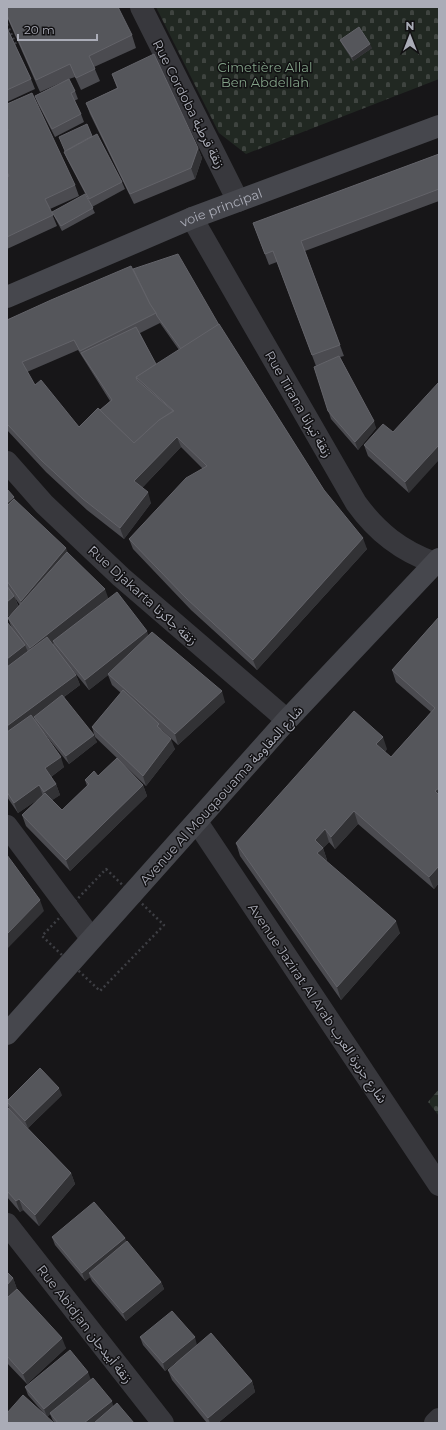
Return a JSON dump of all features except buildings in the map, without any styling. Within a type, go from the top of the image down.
[{"type":"street","name":"Rue Cordoba زنقة قرطبة","points":[[141,7],[238,201]]},
{"type":"street","name":"voie principal","points":[[7,297],[192,218],[439,126]]},
{"type":"street","name":"Rue Tirana زنقة تيرانا","points":[[192,218],[356,503],[368,520],[398,546],[416,556],[437,561]]},
{"type":"street","name":"Rue Djakarta زنقة جاكرتا","points":[[7,462],[44,504],[121,577],[287,720]]},
{"type":"street","name":"Avenue Al Mouqaouama شارع المقاومة","points":[[7,1034],[287,720],[437,561]]},
{"type":"street","name":"Avenue Jazirat Al Arab شارع جزيرة العرب","points":[[197,822],[439,1185]]},
{"type":"street","points":[[7,826],[91,938]]},
{"type":"street","name":"Rue Abidjan زنقة أبيدجان","points":[[7,1224],[163,1423]]},
{"type":"street","points":[[435,1423],[439,1419]]},
{"type":"path","points":[[7,24],[17,47]]},
{"type":"green space","name":"Cimetière Allal Ben Abdellah","points":[[156,7],[439,7],[439,79],[246,154],[219,133]]},
{"type":"green space","points":[[439,1089],[439,1116],[428,1102]]}]
